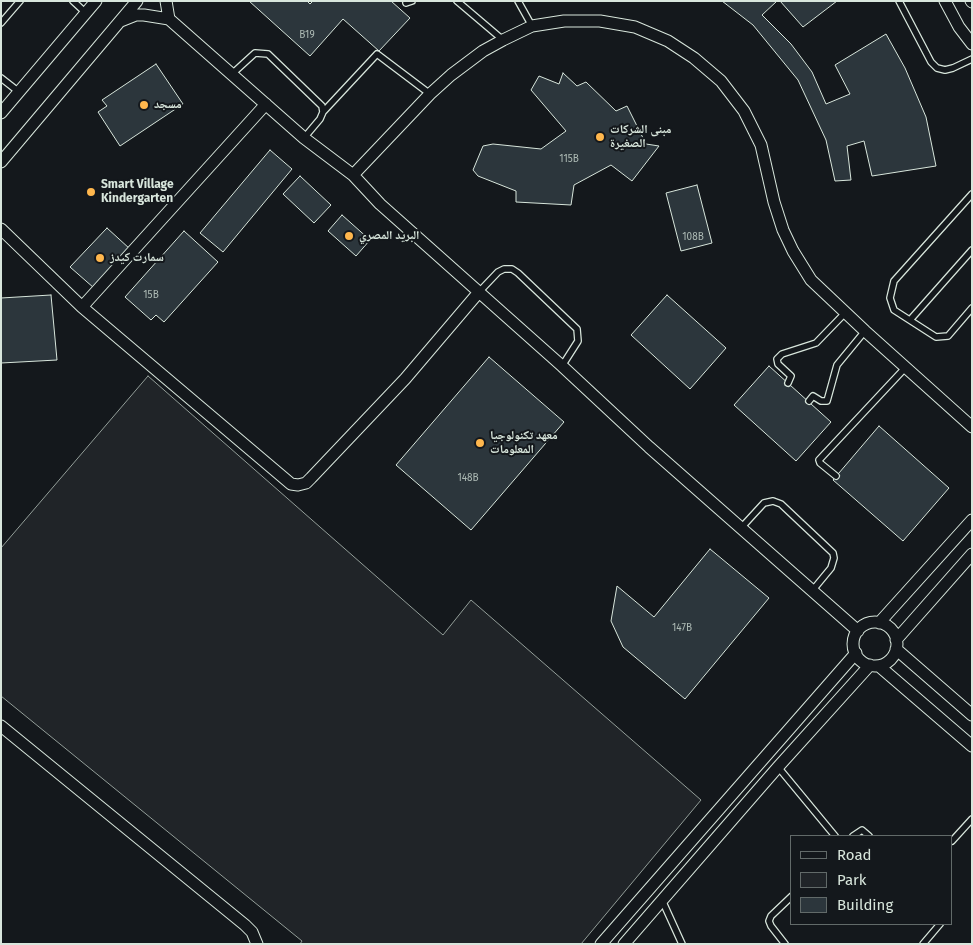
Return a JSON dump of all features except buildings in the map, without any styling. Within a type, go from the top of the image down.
[{"type":"street","points":[[1,114],[96,1]]},
{"type":"street","points":[[1,162],[137,1]]},
{"type":"street","points":[[166,1],[170,19]]},
{"type":"street","points":[[945,1],[959,27],[972,44]]},
{"type":"street","points":[[121,21],[136,15],[170,19],[304,138],[353,175],[380,204],[858,631]]},
{"type":"street","points":[[353,175],[430,94],[451,75],[503,40],[532,26],[564,21],[600,21],[635,27],[668,41],[694,58],[721,81],[744,111],[761,145],[782,230],[811,280],[972,427]]},
{"type":"street","points":[[82,307],[266,104]]},
{"type":"street","points":[[1,229],[82,307],[285,481],[298,485],[306,483],[405,379],[478,292]]},
{"type":"street","points":[[879,623],[972,520]]},
{"type":"street","points":[[624,944],[778,767],[874,666],[890,660],[896,645],[972,554]]},
{"type":"street","points":[[970,710],[896,645],[890,629],[879,623],[867,624],[858,631],[854,642],[859,659],[874,666],[972,746]]},
{"type":"street","points":[[601,944],[856,653]]},
{"type":"street","points":[[1,726],[244,924],[252,932],[257,944]]},
{"type":"lane","points":[[1,23],[20,1]]},
{"type":"lane","points":[[73,1],[86,13]]},
{"type":"lane","points":[[457,1],[503,40]]},
{"type":"lane","points":[[518,1],[532,26]]},
{"type":"lane","points":[[899,1],[931,62],[937,68],[945,70],[972,58]]},
{"type":"lane","points":[[232,74],[255,52],[268,54],[319,102],[323,112]]},
{"type":"lane","points":[[304,138],[320,119],[323,112],[377,54],[430,94]]},
{"type":"lane","points":[[1,78],[19,92]]},
{"type":"lane","points":[[972,194],[894,281],[890,298],[894,310],[936,337],[948,336],[972,308]]},
{"type":"lane","points":[[910,320],[972,250]]},
{"type":"lane","points":[[478,292],[498,272],[504,269],[512,269],[518,272],[577,329],[578,342],[562,366]]},
{"type":"lane","points":[[788,383],[791,376],[778,364],[777,359],[782,354],[816,343],[846,312]]},
{"type":"lane","points":[[808,402],[813,396],[821,401],[827,401],[837,365],[865,331]]},
{"type":"lane","points":[[836,476],[819,460],[906,367]]},
{"type":"lane","points":[[741,528],[764,503],[773,500],[781,504],[833,553],[834,558],[831,568],[812,591]]},
{"type":"lane","points":[[778,767],[834,835]]},
{"type":"lane","points":[[953,840],[972,819]]},
{"type":"lane","points":[[854,835],[862,830],[868,835]]},
{"type":"lane","points":[[785,944],[769,921],[771,916],[790,898]]},
{"type":"lane","points":[[662,900],[684,944],[689,944]]},
{"type":"lane","points":[[923,944],[939,925]]},
{"type":"green space","points":[[148,376],[443,635],[471,600],[701,800],[581,944],[300,944],[302,941],[1,696],[1,548]]},
{"type":"place","name":"مسجد","points":[[144,105]]},
{"type":"place","name":"مبنى الشركات الصغيرة","points":[[600,137]]},
{"type":"place","name":"Smart Village Kindergarten","points":[[91,192]]},
{"type":"place","name":"البريد المصري","points":[[349,236]]},
{"type":"place","name":"سمارت كيدز","points":[[100,258]]},
{"type":"place","name":"معهد تكنولوجيا المعلومات","points":[[480,443]]}]
